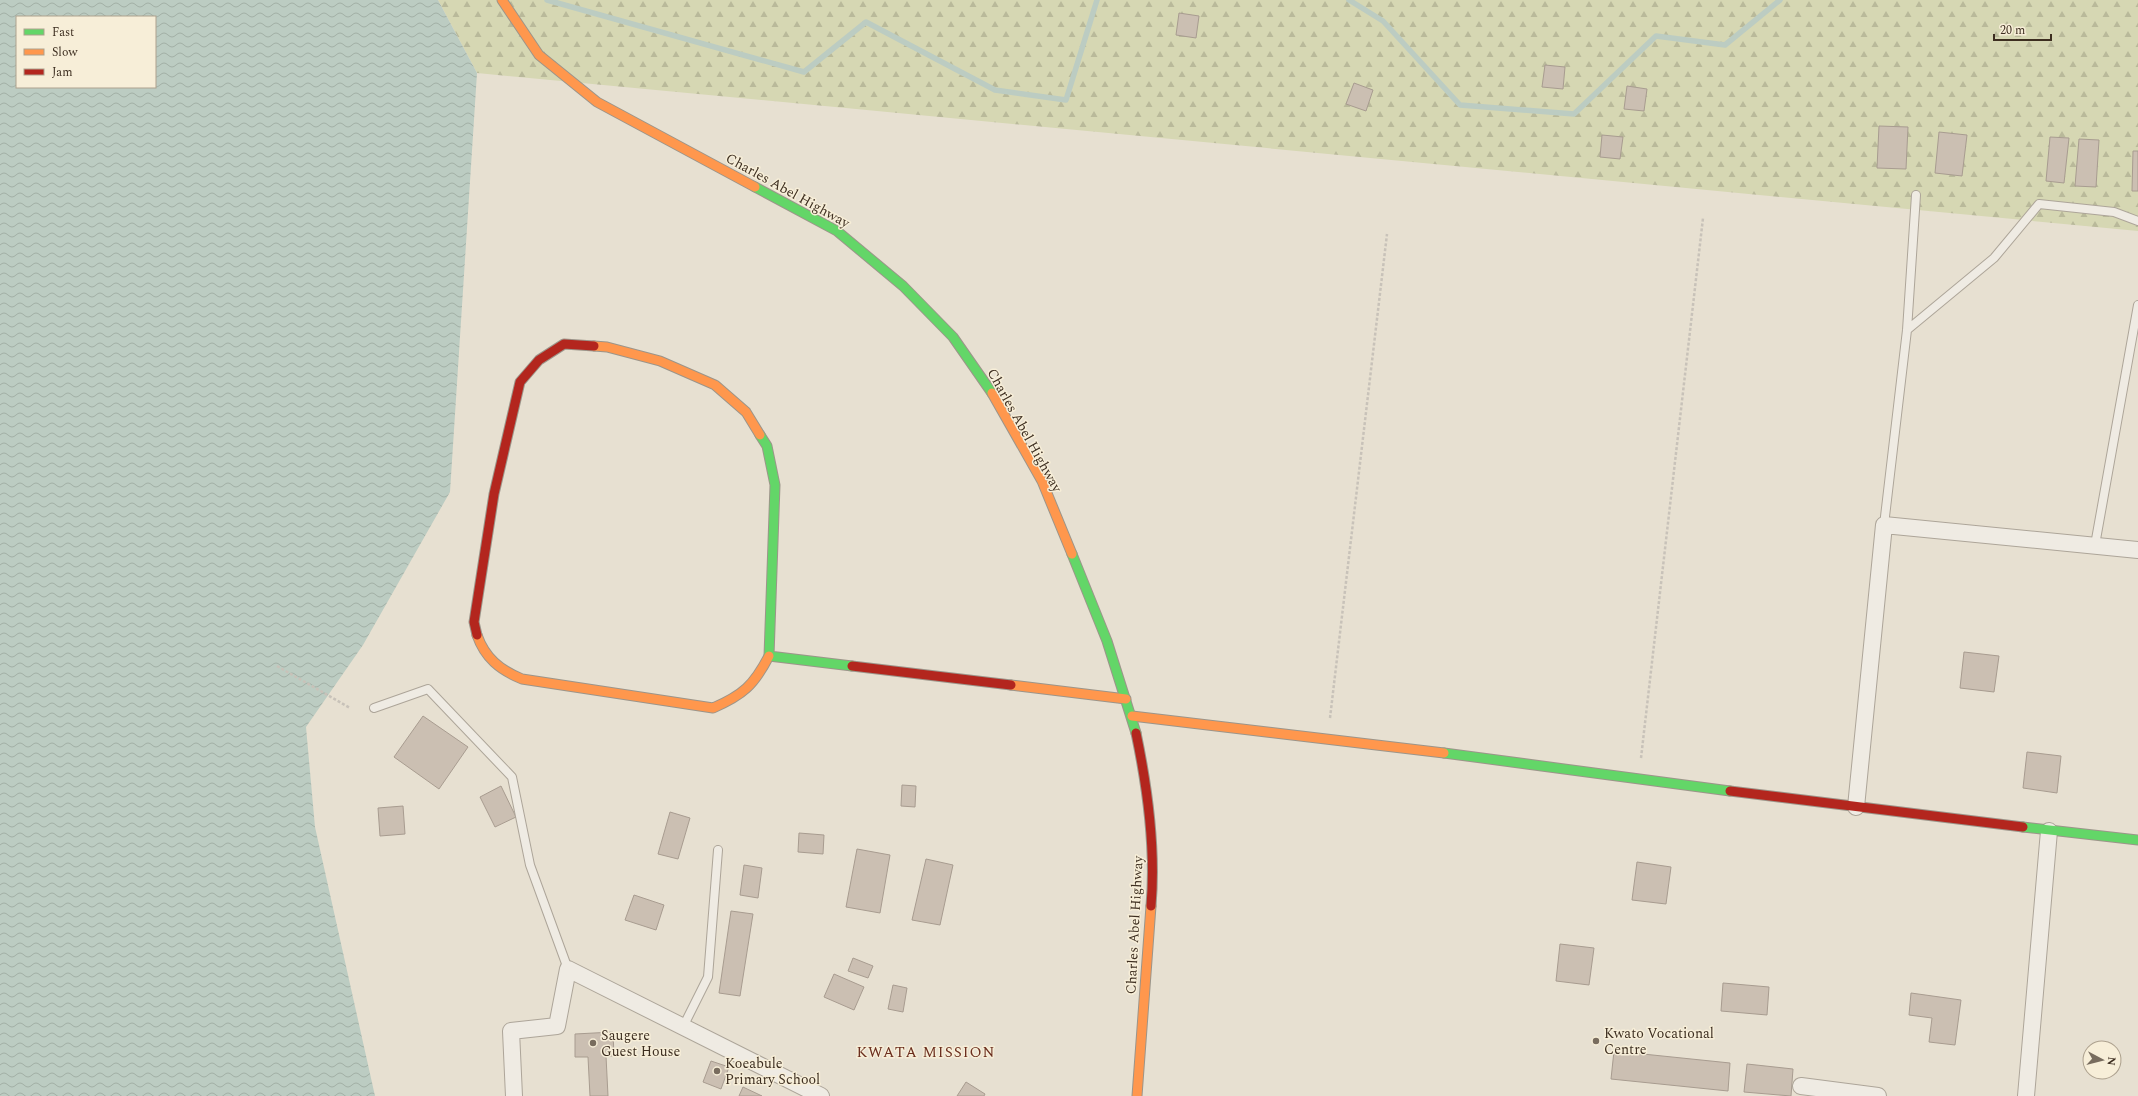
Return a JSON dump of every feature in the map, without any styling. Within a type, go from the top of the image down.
[{"type":"street","name":"Charles Abel Highway","points":[[502,0],[539,55],[597,102],[837,231],[902,286],[953,337],[990,392],[1042,481],[1107,641],[1132,716],[1145,776],[1154,871],[1137,1096]]},
{"type":"street","points":[[564,344],[607,347],[660,361],[715,385],[746,412],[767,446],[775,486],[769,656],[758,679],[741,696],[713,708],[522,679],[504,672],[491,661],[476,638],[474,622],[492,509],[520,382],[539,360],[564,344]]},
{"type":"street","points":[[1856,807],[1884,525],[2138,550]]},
{"type":"street","points":[[769,656],[1126,699]]},
{"type":"street","points":[[1132,716],[1328,738],[1639,777],[1856,807],[2049,831],[2138,840]]},
{"type":"street","points":[[2026,1096],[2049,831]]},
{"type":"street","points":[[514,1096],[511,1031],[558,1026],[568,969],[822,1096]]},
{"type":"street","points":[[1801,1086],[1878,1096]]},
{"type":"lane","points":[[1884,525],[1907,330],[1916,195]]},
{"type":"lane","points":[[1907,330],[1994,258],[2039,204],[2114,212],[2138,221]]},
{"type":"lane","points":[[2095,545],[2138,305]]},
{"type":"lane","points":[[374,708],[428,689],[512,777],[530,865],[568,969]]},
{"type":"lane","points":[[684,1027],[708,977],[718,850]]},
{"type":"path","points":[[1639,777],[1702,218]]},
{"type":"path","points":[[1328,738],[1386,234]]},
{"type":"path","points":[[277,666],[350,708]]},
{"type":"green space","points":[[438,0],[2138,0],[2138,231],[477,73]]},
{"type":"water","points":[[0,0],[438,0],[477,73],[450,492],[363,645],[306,727],[315,827],[375,1096],[0,1096]]},
{"type":"building","points":[[1179,13],[1199,16],[1196,38],[1176,35]]},
{"type":"building","points":[[1545,65],[1565,67],[1563,89],[1542,87]]},
{"type":"building","points":[[1354,83],[1373,90],[1366,111],[1346,104]]},
{"type":"building","points":[[1627,86],[1647,89],[1644,111],[1624,109]]},
{"type":"building","points":[[1879,126],[1908,127],[1906,169],[1877,168]]},
{"type":"building","points":[[1939,132],[1967,135],[1962,176],[1935,173]]},
{"type":"building","points":[[1602,135],[1623,137],[1620,159],[1600,157]]},
{"type":"building","points":[[2050,137],[2069,138],[2064,183],[2046,181]]},
{"type":"building","points":[[2079,139],[2099,140],[2096,187],[2075,186]]},
{"type":"building","points":[[2133,151],[2138,151],[2138,191],[2132,191]]},
{"type":"building","points":[[1964,652],[1999,656],[1994,692],[1960,688]]},
{"type":"building","points":[[423,716],[468,747],[439,789],[394,757]]},
{"type":"building","points":[[2027,752],[2061,756],[2057,793],[2023,788]]},
{"type":"building","points":[[902,785],[916,786],[915,807],[901,806]]},
{"type":"building","points":[[501,786],[516,817],[495,827],[480,797]]},
{"type":"building","points":[[403,806],[405,834],[380,836],[378,808]]},
{"type":"building","points":[[670,812],[690,818],[678,859],[658,854]]},
{"type":"building","points":[[799,833],[824,835],[823,854],[798,852]]},
{"type":"building","points":[[857,849],[890,855],[880,913],[846,907]]},
{"type":"building","points":[[926,859],[953,865],[940,925],[912,920]]},
{"type":"building","points":[[1637,862],[1671,867],[1666,904],[1632,900]]},
{"type":"building","points":[[744,865],[762,868],[758,898],[740,895]]},
{"type":"building","points":[[634,895],[664,905],[656,930],[625,920]]},
{"type":"building","points":[[731,911],[753,914],[740,996],[719,993]]},
{"type":"building","points":[[1560,944],[1594,948],[1589,985],[1556,981]]},
{"type":"building","points":[[853,958],[873,966],[868,978],[848,971]]},
{"type":"building","points":[[834,974],[864,987],[854,1010],[824,997]]},
{"type":"building","points":[[1723,983],[1769,987],[1767,1015],[1721,1011]]},
{"type":"building","points":[[893,985],[907,988],[903,1012],[888,1009]]},
{"type":"building","points":[[1911,993],[1961,1000],[1955,1045],[1929,1042],[1932,1018],[1909,1015]]},
{"type":"building","points":[[613,1032],[614,1056],[606,1056],[608,1096],[590,1096],[588,1057],[575,1057],[575,1034]]},
{"type":"building","points":[[1614,1051],[1730,1063],[1728,1091],[1611,1079]]},
{"type":"building","points":[[711,1061],[729,1067],[721,1089],[703,1082]]},
{"type":"building","points":[[1747,1064],[1793,1069],[1791,1096],[1744,1092]]},
{"type":"building","points":[[966,1082],[985,1094],[984,1096],[957,1096]]},
{"type":"building","points":[[743,1087],[762,1096],[739,1096]]},
{"type":"waterway","points":[[547,0],[804,72],[866,22],[995,90],[1066,100],[1097,0]]},
{"type":"waterway","points":[[1349,0],[1383,21],[1460,105],[1574,114],[1656,36],[1725,45],[1780,0]]},
{"type":"traffic: fast","points":[[755,187],[837,231],[903,286],[953,337],[992,393]]},
{"type":"traffic: fast","points":[[760,435],[767,446],[775,485],[769,656],[852,666]]},
{"type":"traffic: fast","points":[[1072,554],[1107,641],[1136,733]]},
{"type":"traffic: fast","points":[[1444,753],[1730,791]]},
{"type":"traffic: fast","points":[[2023,827],[2138,840]]},
{"type":"traffic: slow","points":[[502,0],[539,55],[597,102],[755,187]]},
{"type":"traffic: slow","points":[[594,346],[607,347],[660,361],[715,385],[746,412],[760,435]]},
{"type":"traffic: slow","points":[[992,393],[1042,481],[1072,554]]},
{"type":"traffic: slow","points":[[477,635],[484,650],[494,662],[507,672],[522,679],[713,708],[747,688],[758,675],[769,656]]},
{"type":"traffic: slow","points":[[1011,685],[1126,699]]},
{"type":"traffic: slow","points":[[1132,716],[1444,753]]},
{"type":"traffic: slow","points":[[1137,1096],[1151,906]]},
{"type":"traffic: jam","points":[[477,635],[474,622],[494,494],[520,382],[539,360],[564,344],[594,346]]},
{"type":"traffic: jam","points":[[852,666],[1011,685]]},
{"type":"traffic: jam","points":[[1136,733],[1144,776],[1152,841],[1151,906]]},
{"type":"traffic: jam","points":[[1730,791],[2023,827]]},
{"type":"place","name":"Kwato Vocational Centre","points":[[1596,1041]]},
{"type":"place","name":"Saugere Guest House","points":[[593,1043]]},
{"type":"place","name":"Koeabule Primary School","points":[[717,1071]]},
{"type":"district","name":"KWATA MISSION","points":[[926,1052]]}]
